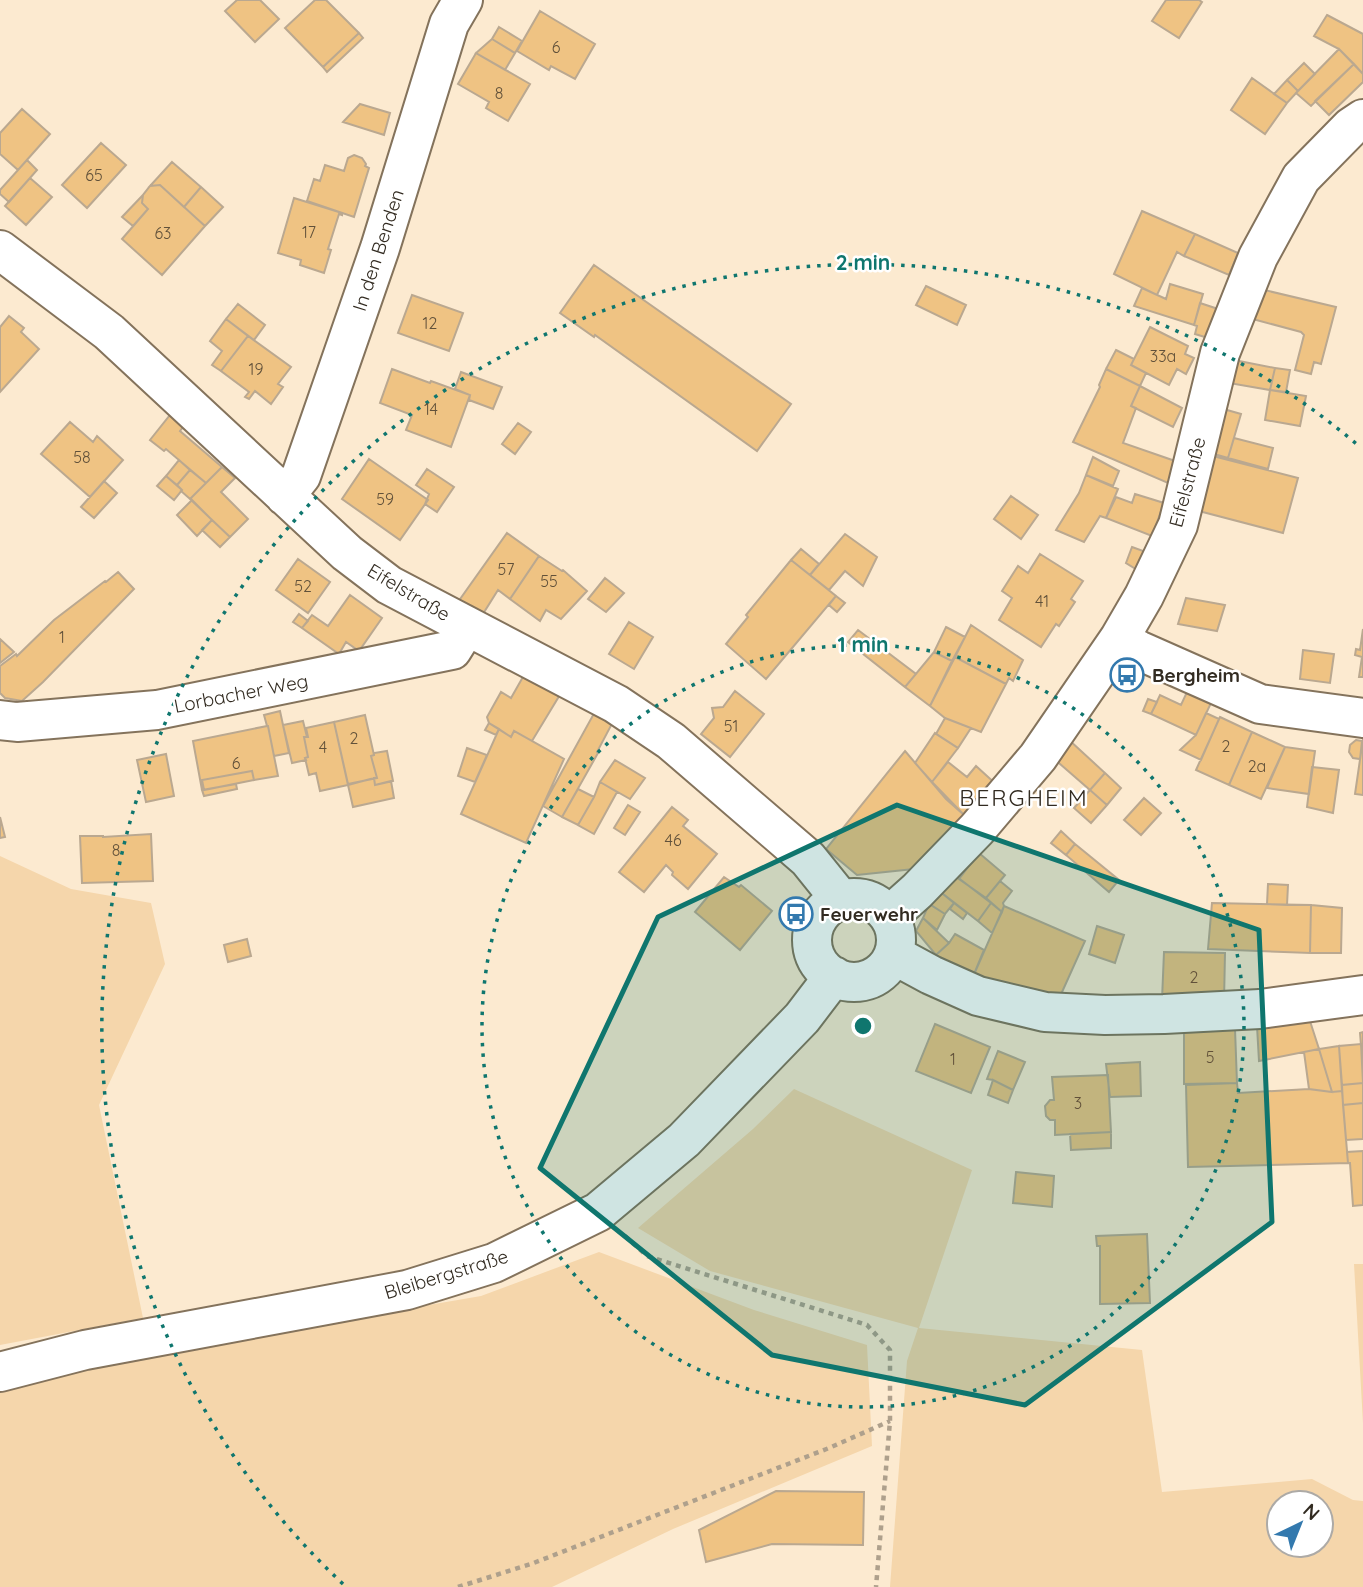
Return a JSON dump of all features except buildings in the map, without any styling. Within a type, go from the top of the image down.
[{"type":"street","name":"In den Benden","points":[[285,496],[301,476],[380,248],[449,24],[463,0]]},
{"type":"street","name":"Eifelstraße","points":[[889,916],[917,891],[976,829],[1038,757],[1119,639],[1150,587],[1178,525],[1220,353],[1258,257],[1301,178],[1351,127],[1363,119]]},
{"type":"street","name":"Eifelstraße","points":[[0,250],[109,332],[347,553],[389,585],[616,704],[671,741],[808,859],[841,900]]},
{"type":"street","name":"Lorbacher Weg","points":[[0,720],[17,722],[157,710],[453,650],[467,626]]},
{"type":"street","points":[[1119,639],[1260,704],[1363,719]]},
{"type":"street","points":[[855,898],[880,906],[889,916],[895,928],[897,942],[894,955],[880,974],[857,982],[845,981],[823,968],[812,943],[819,916],[829,907],[841,900],[855,898]]},
{"type":"street","points":[[894,955],[978,996],[1045,1012],[1105,1016],[1260,1009],[1363,995]]},
{"type":"street","name":"Bleibergstraße","points":[[0,1372],[85,1350],[407,1290],[494,1263],[598,1212],[684,1140],[802,1018],[834,976]]},
{"type":"path","points":[[598,1212],[648,1256],[867,1325],[890,1350],[890,1421],[877,1587]]},
{"type":"path","points":[[458,1587],[531,1564],[829,1448],[890,1421]]},
{"type":"highlighted area","points":[[897,805],[1259,930],[1272,1222],[1025,1405],[772,1355],[540,1168],[658,917]]},
{"type":"shaded area","points":[[0,856],[71,889],[151,903],[165,964],[99,1105],[143,1318],[0,1345]]},
{"type":"shaded area","points":[[794,1089],[972,1170],[919,1328],[1142,1350],[1162,1492],[1312,1479],[1332,1489],[1265,1489],[1265,1559],[1335,1559],[1335,1491],[1353,1500],[1363,1501],[1363,1587],[890,1587],[907,1361],[918,1328],[710,1271],[638,1228],[753,1129]]},
{"type":"shaded area","points":[[599,1252],[754,1310],[867,1345],[872,1446],[673,1529],[552,1587],[0,1587],[0,1386],[301,1327],[481,1296]]},
{"type":"shaded area","points":[[1354,1264],[1363,1264],[1363,1423]]},
{"type":"place","name":"Bergheim","points":[[1127,675]]},
{"type":"place","name":"Feuerwehr","points":[[796,914]]},
{"type":"district","name":"BERGHEIM","points":[[1024,797]]}]
